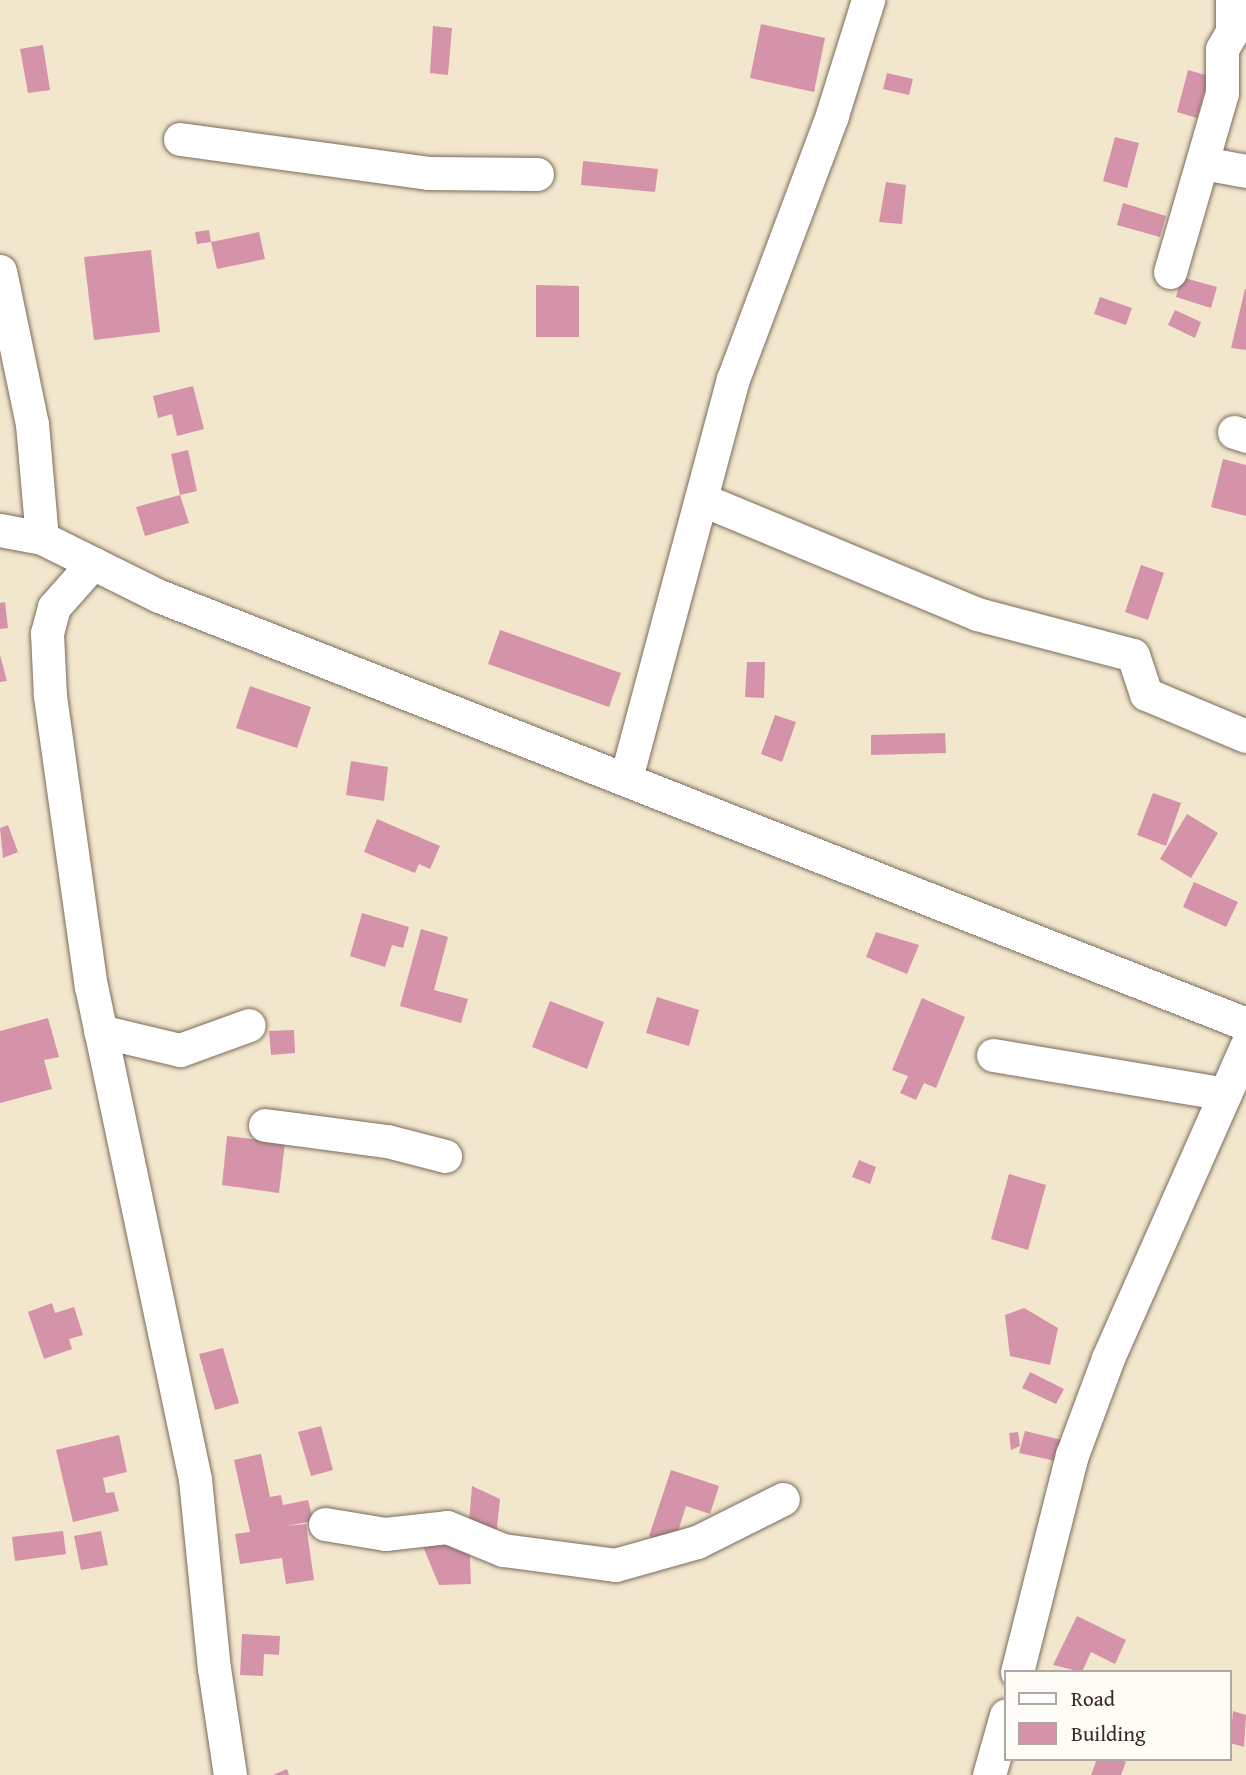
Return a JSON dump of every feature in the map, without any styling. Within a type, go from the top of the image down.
[{"type":"street","points":[[626,778],[733,379],[832,115],[868,0]]},
{"type":"street","points":[[1170,272],[1189,197],[1203,163],[1222,93],[1222,49],[1232,32],[1232,0]]},
{"type":"street","points":[[180,139],[428,173],[537,174]]},
{"type":"street","points":[[1203,163],[1246,171]]},
{"type":"street","points":[[0,271],[12,374],[42,538]]},
{"type":"street","points":[[701,499],[977,614],[1133,655],[1146,694],[1246,736]]},
{"type":"street","points":[[0,530],[42,538],[172,601],[1246,1024]]},
{"type":"street","points":[[93,563],[54,607],[47,633],[50,696],[100,1031],[195,1479],[214,1668],[230,1775]]},
{"type":"street","points":[[100,1031],[180,1050],[249,1024]]},
{"type":"street","points":[[1018,1670],[1077,1443],[1108,1358],[1246,1046]]},
{"type":"street","points":[[993,1055],[1226,1094]]},
{"type":"street","points":[[265,1125],[387,1141],[445,1156]]},
{"type":"street","points":[[325,1524],[386,1534],[447,1527],[503,1550],[615,1565],[698,1542],[783,1499]]},
{"type":"street","points":[[989,1775],[1004,1722]]},
{"type":"building","points":[[761,24],[825,38],[814,92],[750,78]]},
{"type":"building","points":[[433,26],[452,28],[448,75],[430,73]]},
{"type":"building","points":[[43,45],[50,90],[28,93],[20,49]]},
{"type":"building","points":[[1188,70],[1209,76],[1197,118],[1177,112]]},
{"type":"building","points":[[887,73],[913,79],[909,95],[883,89]]},
{"type":"building","points":[[1115,137],[1139,143],[1127,188],[1103,181]]},
{"type":"building","points":[[583,161],[658,169],[655,192],[581,185]]},
{"type":"building","points":[[886,182],[906,185],[902,224],[879,222]]},
{"type":"building","points":[[1123,203],[1166,216],[1160,237],[1117,225]]},
{"type":"building","points":[[209,230],[211,242],[197,244],[195,232]]},
{"type":"building","points":[[259,232],[265,259],[217,269],[211,242]]},
{"type":"building","points":[[151,250],[160,332],[94,340],[84,257]]},
{"type":"building","points":[[1181,277],[1217,287],[1211,308],[1176,297]]},
{"type":"building","points":[[536,285],[579,286],[579,337],[536,337]]},
{"type":"building","points":[[1246,289],[1246,350],[1231,348]]},
{"type":"building","points":[[1100,297],[1132,308],[1126,325],[1094,314]]},
{"type":"building","points":[[1175,310],[1201,322],[1195,338],[1168,325]]},
{"type":"building","points":[[193,386],[204,429],[177,436],[172,414],[158,418],[153,396]]},
{"type":"building","points":[[188,450],[197,491],[180,495],[171,454]]},
{"type":"building","points":[[1223,459],[1246,465],[1246,516],[1211,507]]},
{"type":"building","points":[[180,495],[189,523],[145,536],[136,507]]},
{"type":"building","points":[[1141,565],[1164,573],[1148,620],[1125,612]]},
{"type":"building","points":[[5,602],[8,628],[0,629],[0,603]]},
{"type":"building","points":[[500,630],[621,673],[609,707],[488,664]]},
{"type":"building","points":[[0,655],[7,681],[0,682]]},
{"type":"building","points":[[747,662],[765,662],[764,698],[745,697]]},
{"type":"building","points":[[250,686],[311,707],[297,748],[236,728]]},
{"type":"building","points":[[775,715],[796,722],[782,762],[761,754]]},
{"type":"building","points":[[945,733],[946,753],[871,755],[871,735]]},
{"type":"building","points":[[351,761],[388,767],[384,801],[346,795]]},
{"type":"building","points":[[1153,793],[1181,803],[1166,846],[1137,835]]},
{"type":"building","points":[[1187,814],[1218,833],[1191,878],[1160,859]]},
{"type":"building","points":[[377,819],[440,846],[430,869],[419,864],[415,873],[364,852]]},
{"type":"building","points":[[8,825],[18,852],[3,858],[0,828]]},
{"type":"building","points":[[1194,882],[1238,902],[1226,927],[1183,907]]},
{"type":"building","points":[[362,913],[409,927],[403,948],[392,945],[385,967],[350,956]]},
{"type":"building","points":[[421,929],[448,937],[434,990],[468,999],[461,1023],[400,1006]]},
{"type":"building","points":[[876,932],[919,945],[907,974],[866,957]]},
{"type":"building","points":[[657,997],[699,1010],[689,1046],[646,1033]]},
{"type":"building","points":[[922,998],[965,1017],[936,1088],[924,1083],[916,1100],[900,1093],[908,1076],[892,1070]]},
{"type":"building","points":[[550,1001],[604,1022],[587,1069],[532,1047]]},
{"type":"building","points":[[48,1018],[59,1057],[44,1060],[52,1089],[0,1103],[0,1031]]},
{"type":"building","points":[[294,1030],[295,1053],[271,1055],[269,1031]]},
{"type":"building","points":[[227,1136],[285,1143],[279,1193],[222,1185]]},
{"type":"building","points":[[859,1160],[876,1167],[870,1184],[852,1177]]},
{"type":"building","points":[[1009,1174],[1046,1185],[1028,1250],[991,1239]]},
{"type":"building","points":[[52,1303],[55,1313],[74,1307],[83,1335],[69,1339],[72,1349],[44,1359],[28,1312]]},
{"type":"building","points":[[1024,1308],[1058,1328],[1050,1365],[1010,1356],[1005,1315]]},
{"type":"building","points":[[223,1348],[239,1403],[215,1410],[199,1354]]},
{"type":"building","points":[[1030,1372],[1064,1389],[1056,1404],[1022,1388]]},
{"type":"building","points":[[321,1426],[333,1470],[311,1476],[298,1432]]},
{"type":"building","points":[[1025,1431],[1062,1440],[1056,1461],[1019,1453]]},
{"type":"building","points":[[1018,1432],[1020,1446],[1011,1450],[1009,1433]]},
{"type":"building","points":[[119,1435],[127,1472],[103,1478],[106,1493],[114,1492],[119,1511],[73,1522],[56,1450]]},
{"type":"building","points":[[261,1454],[270,1497],[281,1495],[283,1505],[308,1500],[313,1521],[287,1526],[306,1524],[314,1580],[286,1584],[282,1558],[240,1564],[235,1534],[250,1532],[234,1460]]},
{"type":"building","points":[[671,1470],[719,1486],[710,1514],[686,1506],[674,1544],[649,1536]]},
{"type":"building","points":[[472,1486],[500,1499],[496,1537],[468,1534]]},
{"type":"building","points":[[63,1531],[66,1554],[15,1561],[12,1537]]},
{"type":"building","points":[[101,1531],[108,1565],[81,1570],[74,1536]]},
{"type":"building","points":[[469,1535],[471,1584],[439,1585],[419,1537]]},
{"type":"building","points":[[1077,1616],[1126,1640],[1115,1664],[1091,1652],[1083,1670],[1053,1665]]},
{"type":"building","points":[[242,1634],[280,1636],[279,1655],[264,1654],[263,1676],[240,1675]]},
{"type":"building","points":[[1233,1711],[1246,1715],[1244,1747],[1232,1744]]},
{"type":"building","points":[[1096,1761],[1126,1762],[1121,1775],[1091,1775]]},
{"type":"building","points":[[287,1769],[289,1775],[273,1775]]}]
